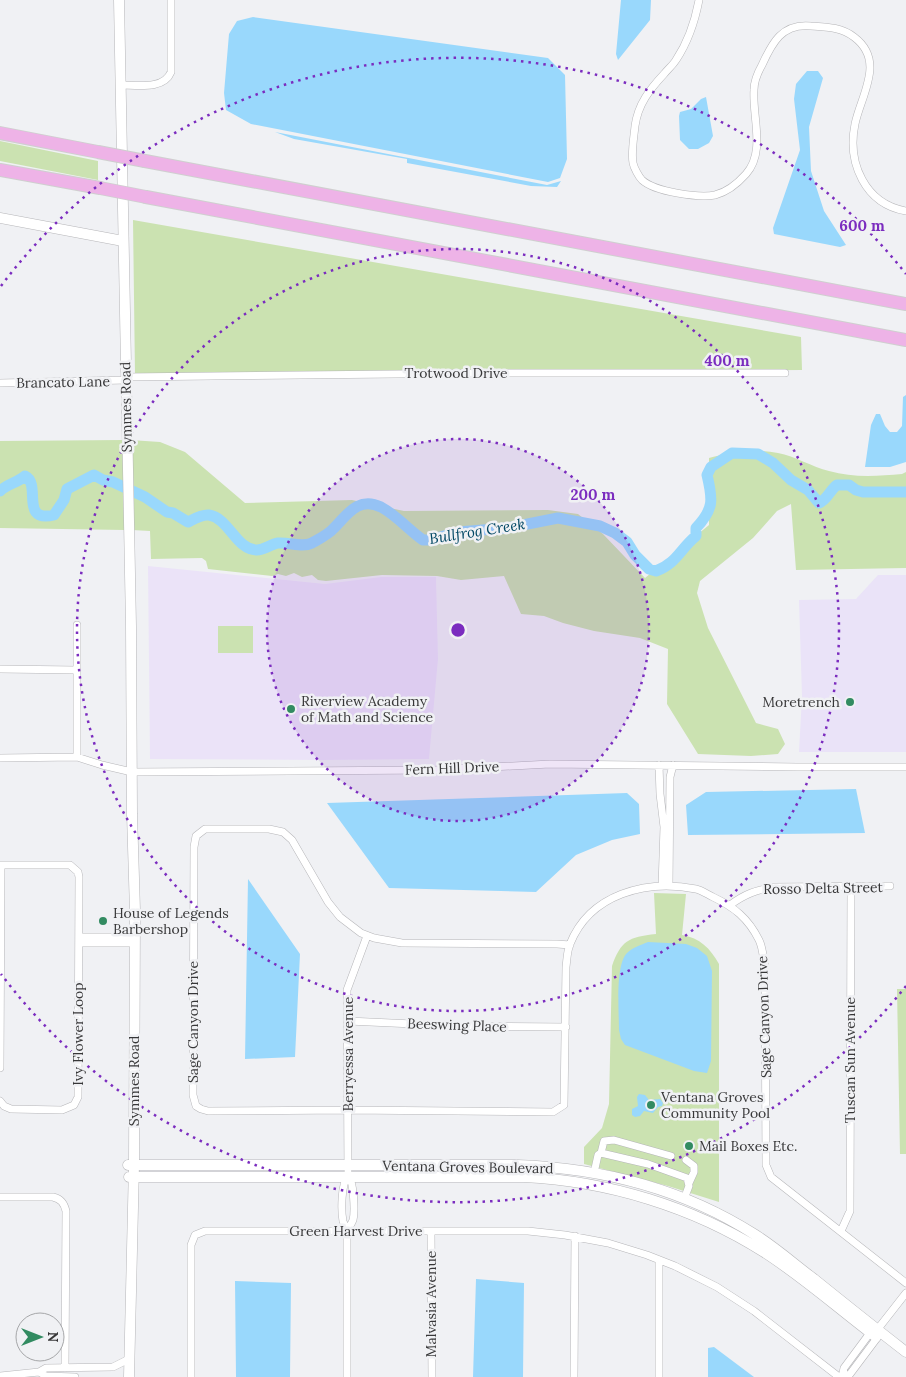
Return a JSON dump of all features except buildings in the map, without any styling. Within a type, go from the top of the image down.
[{"type":"highway","points":[[0,134],[906,304]]},
{"type":"highway","points":[[0,170],[906,340]]},
{"type":"street","name":"Symmes Road","points":[[119,0],[132,772],[128,1377]]},
{"type":"street","points":[[121,85],[154,85],[170,77],[172,72],[171,0]]},
{"type":"street","points":[[699,0],[692,27],[676,61],[648,92],[637,114],[633,164],[642,180],[659,189],[698,195],[715,195],[733,187],[748,173],[754,156],[757,127],[753,106],[754,87],[758,73],[772,44],[790,28],[805,25],[825,27],[840,29],[854,36],[869,61],[869,81],[857,116],[854,132],[854,153],[862,181],[873,195],[883,202],[895,209],[906,211]]},
{"type":"street","points":[[0,218],[123,241]]},
{"type":"street","name":"Trotwood Drive","points":[[126,379],[490,373],[785,373]]},
{"type":"street","name":"Brancato Lane","points":[[0,383],[126,379]]},
{"type":"street","points":[[76,625],[76,757]]},
{"type":"street","points":[[0,669],[76,670]]},
{"type":"street","name":"Fern Hill Drive","points":[[0,758],[76,757],[132,772],[434,770],[550,764],[906,767]]},
{"type":"street","points":[[659,765],[664,827],[665,886]]},
{"type":"street","points":[[665,886],[670,777],[673,765]]},
{"type":"street","name":"Sage Canyon Drive","points":[[570,945],[402,943],[383,941],[367,936],[347,923],[333,909],[292,840],[283,832],[269,829],[205,829],[196,836],[194,857],[193,1095],[196,1106],[200,1109],[208,1110],[553,1112],[564,1105],[566,967],[570,945],[583,922],[607,900],[623,892],[665,886],[697,889],[730,905],[748,922],[760,942],[765,966],[766,1165],[768,1172],[779,1184],[906,1283]]},
{"type":"street","name":"Ivy Flower Loop","points":[[0,1068],[0,865],[65,864],[75,869],[79,877],[78,1093],[76,1102],[71,1108],[62,1110],[12,1109],[4,1106],[0,1101]]},
{"type":"street","name":"Rosso Delta Street","points":[[730,905],[743,895],[755,890],[774,887],[890,886]]},
{"type":"street","name":"Tuscan Sun Avenue","points":[[841,1231],[850,1211],[851,887]]},
{"type":"street","name":"Berryessa Avenue","points":[[347,1377],[347,1231],[343,1220],[343,1186],[348,1171],[347,990],[367,936]]},
{"type":"street","points":[[79,940],[131,940]]},
{"type":"street","name":"Beeswing Place","points":[[348,1022],[566,1027]]},
{"type":"street","points":[[568,1181],[584,1180],[594,1173],[598,1155],[601,1153],[604,1141],[614,1140],[671,1156]]},
{"type":"street","points":[[601,1153],[648,1164],[688,1178],[689,1183]]},
{"type":"street","points":[[683,1211],[684,1199],[694,1172],[694,1166],[686,1160]]},
{"type":"street","name":"Ventana Groves Boulevard","points":[[130,1165],[524,1176],[568,1181],[632,1194],[683,1211],[730,1233],[765,1253],[875,1334],[906,1352]]},
{"type":"street","name":"Ventana Groves Boulevard","points":[[130,1176],[517,1165],[556,1167],[631,1181],[684,1199],[716,1213],[755,1235],[788,1258],[906,1361]]},
{"type":"street","points":[[0,1197],[53,1197],[61,1200],[64,1204],[66,1210],[65,1368]]},
{"type":"street","name":"Green Harvest Drive","points":[[191,1377],[191,1245],[195,1235],[205,1231],[528,1231],[575,1236],[618,1246],[697,1276],[734,1297],[842,1377]]},
{"type":"street","name":"Malvasia Avenue","points":[[431,1231],[432,1377]]},
{"type":"street","points":[[574,1377],[575,1236]]},
{"type":"street","points":[[658,1260],[659,1377]]},
{"type":"street","points":[[842,1377],[844,1368],[875,1334],[906,1293]]},
{"type":"street","points":[[0,1376],[40,1372],[46,1368],[113,1367],[129,1354]]},
{"type":"street","points":[[40,1372],[46,1376],[75,1377]]},
{"type":"shaded area","name":"Riverview Academy of Math and Science","points":[[148,566],[325,584],[381,577],[436,577],[438,659],[429,759],[150,759]]},
{"type":"shaded area","points":[[878,575],[906,575],[906,752],[799,752],[802,696],[799,600],[856,599]]},
{"type":"green space","points":[[0,141],[98,161],[98,180],[0,161]]},
{"type":"green space","points":[[133,220],[801,337],[802,370],[135,374]]},
{"type":"green space","points":[[123,440],[125,530],[0,528],[0,441]]},
{"type":"green space","points":[[130,440],[160,442],[185,452],[245,503],[352,500],[404,511],[548,510],[578,514],[603,534],[645,578],[709,525],[709,458],[734,452],[761,451],[784,454],[823,469],[847,475],[866,476],[902,474],[906,472],[906,568],[796,570],[791,504],[777,511],[753,538],[700,581],[697,593],[708,628],[756,723],[778,729],[785,744],[778,754],[751,756],[698,754],[667,704],[668,649],[640,638],[594,631],[544,616],[521,614],[504,576],[461,580],[437,576],[382,575],[326,581],[318,580],[312,575],[302,577],[294,573],[286,576],[278,574],[272,576],[208,569],[206,561],[202,558],[151,559],[150,531],[132,530]]},
{"type":"green space","points":[[218,626],[253,626],[253,653],[218,653]]},
{"type":"green space","points":[[654,893],[686,894],[682,935],[699,941],[712,953],[719,964],[719,1202],[668,1186],[584,1164],[584,1147],[602,1128],[609,1104],[612,966],[622,946],[627,942],[639,937],[656,934]]},
{"type":"green space","points":[[897,989],[906,989],[906,1154],[900,1154]]},
{"type":"water","points":[[621,0],[651,0],[650,20],[618,60],[616,54]]},
{"type":"water","points":[[253,17],[548,58],[565,75],[567,159],[560,178],[548,182],[251,124],[226,110],[224,93],[229,34],[237,21]]},
{"type":"water","points":[[807,71],[818,71],[823,78],[809,127],[811,171],[824,211],[846,245],[840,247],[774,234],[773,228],[800,150],[794,99],[796,84]]},
{"type":"water","points":[[706,97],[713,136],[709,143],[698,149],[689,149],[680,140],[680,112],[691,109],[701,99]]},
{"type":"water","points":[[275,132],[547,185],[561,181],[557,187],[531,186],[407,163],[407,159],[294,139]]},
{"type":"water","points":[[906,395],[906,462],[890,467],[865,467],[871,425],[876,414],[880,414],[890,432],[897,432],[902,426],[903,397]]},
{"type":"water","points":[[856,789],[865,833],[688,835],[686,805],[706,792]]},
{"type":"water","points":[[627,793],[639,804],[640,834],[612,840],[576,855],[536,892],[389,888],[327,803]]},
{"type":"water","points":[[248,879],[300,954],[295,1057],[245,1059]]},
{"type":"water","points":[[648,942],[686,944],[697,948],[707,956],[712,971],[711,1061],[707,1073],[694,1071],[625,1045],[621,1039],[618,1001],[619,978],[623,959],[634,948]]},
{"type":"water","name":"Ventana Groves Community Pool","points":[[639,1094],[645,1095],[649,1100],[660,1099],[663,1103],[662,1106],[658,1107],[653,1113],[644,1111],[640,1116],[635,1117],[632,1115],[632,1109],[638,1106],[637,1097]]},
{"type":"water","points":[[476,1279],[524,1283],[523,1377],[473,1377]]},
{"type":"water","points":[[235,1281],[291,1283],[290,1377],[236,1377]]},
{"type":"water","points":[[714,1347],[754,1377],[708,1377],[708,1348]]},
{"type":"waterway","name":"Bullfrog Creek","points":[[0,491],[25,476],[30,480],[34,508],[37,513],[43,516],[54,515],[64,500],[67,489],[94,475],[145,497],[167,512],[173,513],[188,522],[204,515],[216,517],[243,545],[257,550],[278,543],[304,545],[312,543],[329,532],[354,508],[366,504],[373,504],[387,510],[423,540],[430,540],[458,532],[507,528],[558,518],[600,526],[615,533],[627,542],[635,555],[649,569],[656,571],[674,560],[696,536],[696,528],[706,515],[710,504],[711,498],[707,475],[711,467],[732,453],[758,454],[773,463],[791,480],[808,490],[819,503],[837,485],[849,485],[863,492],[906,492]]},
{"type":"place","name":"Moretrench","points":[[850,702]]},
{"type":"place","name":"Riverview Academy of Math and Science","points":[[291,709]]},
{"type":"place","name":"House of Legends Barbershop","points":[[103,921]]},
{"type":"place","name":"Ventana Groves Community Pool","points":[[651,1105]]},
{"type":"place","name":"Mail Boxes Etc.","points":[[689,1146]]}]
